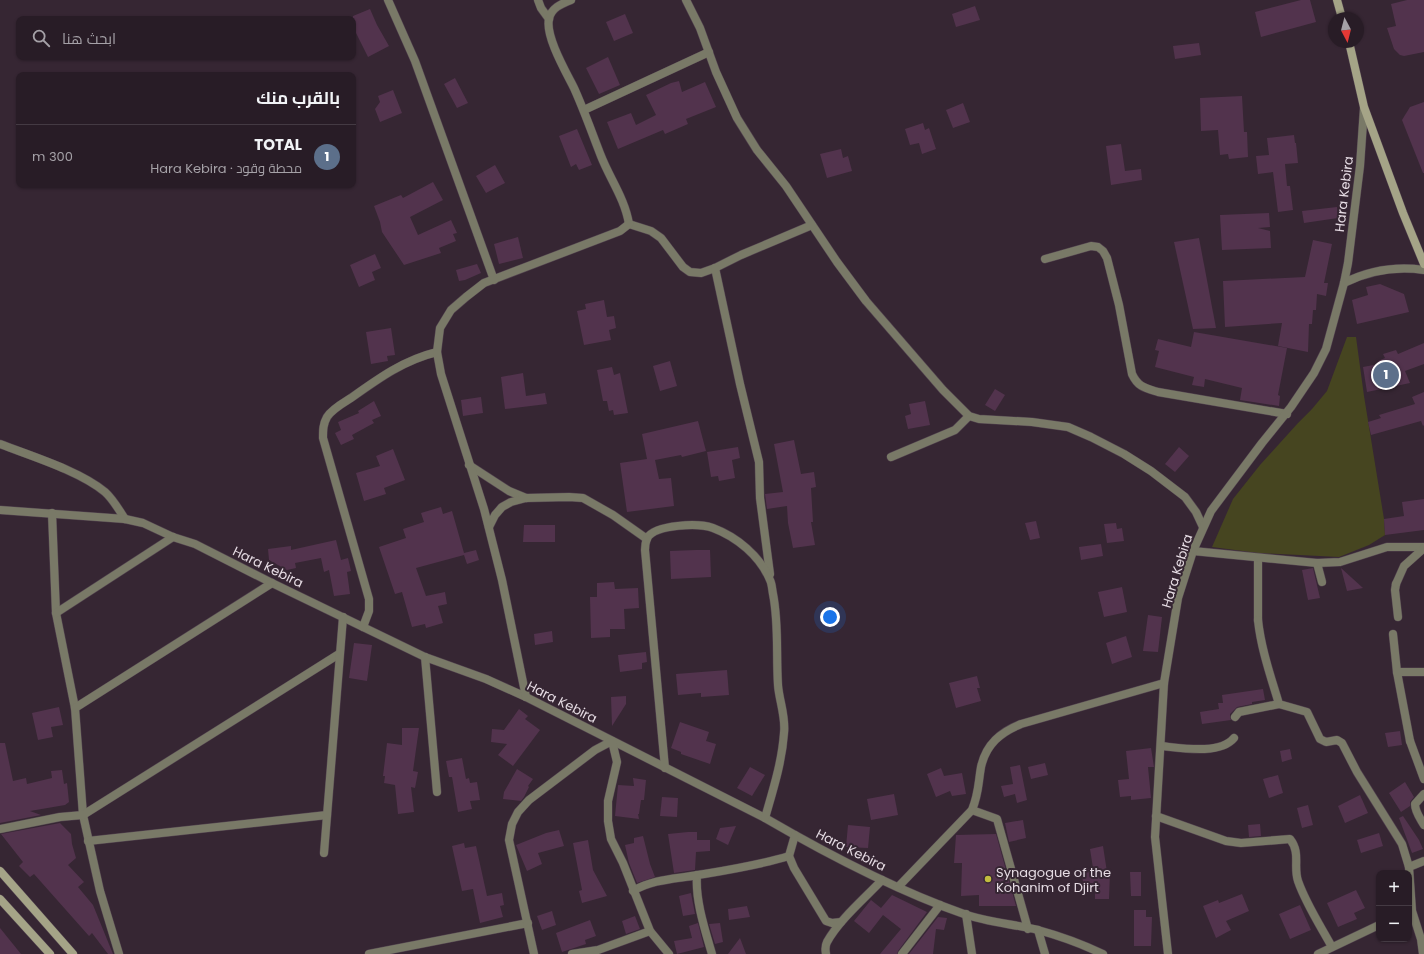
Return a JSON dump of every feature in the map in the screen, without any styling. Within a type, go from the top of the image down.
[{"type":"main road","points":[[1338,0],[1341,12]]},
{"type":"main road","points":[[1350,48],[1364,107],[1403,213],[1424,264]]},
{"type":"main road","points":[[0,870],[73,954]]},
{"type":"main road","points":[[0,899],[50,954]]},
{"type":"street","points":[[388,0],[415,61],[494,280]]},
{"type":"street","points":[[538,0],[541,8],[549,19]]},
{"type":"street","points":[[571,0],[559,5],[553,11],[549,19],[550,37],[584,110],[601,157],[627,211],[630,224]]},
{"type":"street","points":[[686,0],[700,28],[716,72],[737,118],[757,150],[786,186],[837,262],[866,301],[926,372],[968,416],[979,419],[1032,422],[1068,427],[1091,437],[1131,458],[1184,497],[1196,512],[1203,527]]},
{"type":"street","points":[[584,110],[709,52]]},
{"type":"street","name":"Hara Kebira","points":[[1168,954],[1155,837],[1164,683],[1178,598],[1193,551],[1203,527],[1212,511],[1262,443],[1287,414],[1314,373],[1326,349],[1344,282],[1360,166],[1364,107]]},
{"type":"street","points":[[526,697],[502,580],[489,527],[441,374],[437,352],[440,328],[451,310],[484,283],[620,232],[630,224]]},
{"type":"street","points":[[630,224],[651,231],[661,238],[678,262],[690,272],[701,273],[812,225]]},
{"type":"street","points":[[1045,259],[1091,246],[1098,246],[1103,251],[1107,258],[1119,305],[1132,374],[1136,382],[1143,388],[1158,392],[1287,414]]},
{"type":"street","points":[[715,268],[733,354],[759,462],[760,498],[778,635],[778,686],[785,730],[781,763],[765,818]]},
{"type":"street","points":[[1344,282],[1360,275],[1395,268],[1424,270]]},
{"type":"street","points":[[363,627],[369,611],[369,599],[323,438],[324,424],[328,415],[336,408],[380,376],[422,356],[437,352]]},
{"type":"street","points":[[891,457],[955,430],[968,416]]},
{"type":"street","points":[[0,444],[71,472],[93,484],[106,492],[125,519]]},
{"type":"street","points":[[470,465],[509,491],[526,498]]},
{"type":"street","points":[[489,527],[502,507],[511,502],[526,498],[569,496],[583,498],[613,515],[647,539]]},
{"type":"street","name":"Hara Kebira","points":[[0,510],[125,519],[143,523],[173,537],[195,544],[343,618],[426,657],[486,679],[526,697],[765,818],[882,880],[940,905],[966,914],[1038,930],[1086,946],[1103,954]]},
{"type":"street","points":[[52,513],[56,613],[75,708],[83,815],[100,891],[119,954]]},
{"type":"street","points":[[665,768],[644,550],[647,539],[653,533],[674,526],[712,527],[732,537],[745,546],[763,566],[770,581]]},
{"type":"street","points":[[56,613],[173,537]]},
{"type":"street","points":[[1193,551],[1258,558],[1340,562],[1387,547],[1424,547]]},
{"type":"street","points":[[1398,617],[1395,590],[1396,584],[1404,566],[1424,547]]},
{"type":"street","points":[[1258,558],[1259,632],[1266,662],[1279,704]]},
{"type":"street","points":[[1317,562],[1322,582]]},
{"type":"street","points":[[75,708],[272,583]]},
{"type":"street","points":[[324,853],[343,618]]},
{"type":"street","points":[[1393,634],[1397,672],[1410,741],[1424,779]]},
{"type":"street","points":[[0,829],[60,817],[83,815],[339,654]]},
{"type":"street","points":[[426,657],[437,792]]},
{"type":"street","points":[[1397,672],[1424,672]]},
{"type":"street","points":[[898,887],[972,810],[980,785],[981,766],[987,750],[1002,733],[1022,724],[1164,683]]},
{"type":"street","points":[[1235,717],[1239,712],[1279,704],[1308,712],[1320,739],[1326,742],[1337,740],[1342,743],[1357,772],[1402,844],[1409,867],[1410,906]]},
{"type":"street","points":[[1161,746],[1195,749],[1221,746],[1230,743],[1234,738]]},
{"type":"street","points":[[534,954],[509,840],[512,824],[518,812],[529,800],[595,750],[612,741],[617,762],[608,801],[610,839],[623,864],[650,931],[669,954]]},
{"type":"street","points":[[1424,794],[1414,804],[1414,807],[1424,825]]},
{"type":"street","points":[[972,810],[997,819],[1028,929]]},
{"type":"street","points":[[88,841],[327,815]]},
{"type":"street","points":[[1156,816],[1226,841],[1241,843],[1290,839],[1295,846],[1297,879],[1314,916],[1332,947]]},
{"type":"street","points":[[795,835],[789,856],[794,868],[826,921],[832,923],[842,922]]},
{"type":"street","points":[[633,891],[643,886],[670,878],[697,875],[789,856]]},
{"type":"street","points":[[1409,867],[1424,861]]},
{"type":"street","points":[[697,875],[696,886],[704,928],[712,954]]},
{"type":"street","points":[[826,954],[825,948],[828,942],[842,922],[882,880]]},
{"type":"street","points":[[902,954],[940,905]]},
{"type":"street","points":[[966,914],[972,954]]},
{"type":"street","points":[[1412,915],[1423,938],[1423,954]]},
{"type":"street","points":[[369,954],[386,952],[528,923]]},
{"type":"street","points":[[1318,954],[1376,926]]},
{"type":"street","points":[[1038,930],[1045,954]]},
{"type":"street","points":[[572,954],[598,950],[650,931]]},
{"type":"shaded area","points":[[1347,337],[1356,337],[1384,519],[1385,535],[1369,545],[1339,557],[1258,553],[1212,547],[1233,499],[1260,465],[1327,391]]},
{"type":"building","points":[[1301,0],[1310,0],[1316,22],[1261,37],[1255,12]]},
{"type":"building","points":[[1407,0],[1424,0],[1424,52],[1404,56],[1400,55],[1394,49],[1387,28],[1396,26],[1391,4]]},
{"type":"building","points":[[975,6],[980,20],[956,27],[952,14]]},
{"type":"building","points":[[370,9],[389,46],[368,57],[356,33],[356,16],[353,16]]},
{"type":"building","points":[[625,14],[633,33],[614,41],[606,22]]},
{"type":"building","points":[[1199,43],[1201,55],[1175,59],[1173,46]]},
{"type":"building","points":[[608,57],[620,85],[599,94],[586,68]]},
{"type":"building","points":[[455,78],[468,103],[457,108],[444,84]]},
{"type":"building","points":[[679,81],[682,92],[705,82],[716,107],[686,119],[688,124],[665,134],[663,130],[618,149],[607,122],[631,113],[636,125],[656,115],[646,95],[671,83]]},
{"type":"building","points":[[393,90],[402,113],[380,122],[375,109],[380,102],[378,96]]},
{"type":"building","points":[[1242,96],[1244,132],[1247,132],[1248,157],[1229,159],[1228,154],[1220,155],[1218,130],[1201,131],[1200,98]]},
{"type":"building","points":[[1424,102],[1423,173],[1402,120],[1410,107]]},
{"type":"building","points":[[963,103],[970,122],[953,128],[946,110]]},
{"type":"building","points":[[923,123],[925,130],[929,128],[936,149],[922,154],[919,143],[910,145],[905,129]]},
{"type":"building","points":[[577,129],[592,165],[579,170],[576,164],[571,167],[559,136]]},
{"type":"building","points":[[1294,135],[1298,163],[1285,164],[1287,186],[1290,186],[1293,210],[1278,212],[1273,172],[1258,174],[1256,156],[1269,155],[1267,138]]},
{"type":"building","points":[[1121,144],[1125,171],[1141,169],[1142,180],[1111,185],[1106,146]]},
{"type":"building","points":[[841,149],[843,158],[848,156],[852,171],[827,178],[820,154]]},
{"type":"building","points":[[495,165],[505,183],[486,193],[476,176]]},
{"type":"building","points":[[433,182],[443,200],[410,217],[418,235],[451,220],[457,233],[453,234],[456,241],[439,248],[441,253],[404,265],[382,232],[374,206],[401,195],[403,198]]},
{"type":"building","points":[[1337,207],[1338,218],[1304,223],[1302,211]]},
{"type":"building","points":[[1269,213],[1270,227],[1258,228],[1270,231],[1271,248],[1222,250],[1220,215]]},
{"type":"building","points":[[518,237],[523,258],[499,264],[494,244]]},
{"type":"building","points":[[1199,238],[1216,328],[1193,329],[1174,242]]},
{"type":"building","points":[[1313,240],[1332,244],[1324,283],[1328,283],[1326,296],[1317,294],[1316,310],[1313,310],[1312,324],[1309,324],[1308,352],[1278,346],[1282,323],[1225,327],[1223,281],[1305,277]]},
{"type":"building","points":[[375,254],[381,268],[372,272],[375,280],[359,287],[350,265]]},
{"type":"building","points":[[477,264],[481,273],[459,281],[456,270]]},
{"type":"building","points":[[1380,284],[1404,294],[1409,312],[1357,324],[1352,300],[1368,295],[1366,287]]},
{"type":"building","points":[[604,300],[607,317],[614,316],[616,328],[609,330],[611,340],[584,345],[577,311],[586,309],[585,304]]},
{"type":"building","points":[[391,328],[395,355],[387,356],[388,361],[371,364],[366,332]]},
{"type":"building","points":[[1194,332],[1287,348],[1278,395],[1280,396],[1279,406],[1240,400],[1242,388],[1205,379],[1204,387],[1192,385],[1194,377],[1155,367],[1159,351],[1155,350],[1158,339],[1191,347]]},
{"type":"building","points":[[1424,343],[1424,364],[1405,371],[1410,383],[1367,392],[1363,367],[1379,364],[1378,361],[1385,358],[1383,354],[1396,350],[1398,354]]},
{"type":"building","points":[[670,361],[677,386],[660,391],[653,366]]},
{"type":"building","points":[[612,367],[614,375],[620,373],[628,413],[614,415],[613,410],[609,411],[607,401],[603,401],[597,370]]},
{"type":"building","points":[[523,373],[526,396],[545,393],[547,404],[505,409],[501,377]]},
{"type":"building","points":[[995,389],[1005,395],[995,411],[985,405]]},
{"type":"building","points":[[1424,392],[1423,426],[1421,421],[1371,435],[1368,422],[1381,418],[1379,415],[1415,404],[1412,397]]},
{"type":"building","points":[[481,397],[483,413],[463,416],[461,400]]},
{"type":"building","points":[[374,401],[381,416],[372,420],[374,423],[352,435],[354,439],[341,445],[335,433],[341,430],[338,422],[359,413],[358,411]]},
{"type":"building","points":[[925,401],[930,425],[908,429],[905,416],[911,414],[909,404]]},
{"type":"building","points":[[698,421],[706,451],[682,457],[681,455],[655,460],[659,479],[671,478],[674,506],[627,512],[620,463],[647,459],[642,434]]},
{"type":"building","points":[[794,440],[801,474],[814,472],[816,487],[811,488],[813,522],[811,522],[815,545],[793,548],[788,523],[787,506],[767,509],[765,494],[783,492],[774,444]]},
{"type":"building","points":[[738,447],[740,458],[732,460],[735,478],[719,481],[718,476],[711,477],[707,452]]},
{"type":"building","points":[[1179,447],[1189,456],[1175,472],[1165,464]]},
{"type":"building","points":[[393,449],[405,480],[384,488],[386,494],[364,501],[356,473],[380,466],[376,456]]},
{"type":"building","points":[[1424,499],[1424,530],[1385,535],[1384,519],[1404,516],[1402,502]]},
{"type":"building","points":[[441,507],[443,514],[452,511],[464,553],[476,550],[479,560],[467,564],[464,555],[416,568],[426,596],[445,592],[447,604],[438,606],[443,623],[426,628],[425,624],[412,627],[402,592],[395,594],[379,547],[406,538],[403,529],[424,522],[421,513]]},
{"type":"building","points":[[1036,521],[1040,538],[1030,540],[1025,523]]},
{"type":"building","points":[[1116,523],[1117,529],[1122,528],[1124,541],[1107,543],[1104,524]]},
{"type":"building","points":[[524,525],[555,525],[555,542],[523,542]]},
{"type":"building","points":[[336,540],[341,560],[348,558],[351,571],[347,572],[350,594],[334,596],[329,570],[324,572],[321,558],[295,563],[296,568],[287,570],[269,560],[268,549],[291,546],[291,550]]},
{"type":"building","points":[[1101,544],[1103,556],[1081,560],[1079,547]]},
{"type":"building","points":[[710,550],[711,577],[671,579],[670,551]]},
{"type":"building","points":[[1313,568],[1320,598],[1308,600],[1302,570]]},
{"type":"building","points":[[1341,568],[1363,588],[1347,591]]},
{"type":"building","points":[[614,582],[615,589],[638,588],[639,608],[624,609],[625,629],[610,629],[610,637],[591,638],[590,597],[597,597],[597,583]]},
{"type":"building","points":[[1122,587],[1127,612],[1104,617],[1098,592]]},
{"type":"building","points":[[1148,615],[1162,617],[1158,652],[1143,651]]},
{"type":"building","points":[[552,631],[553,642],[535,645],[534,634]]},
{"type":"building","points":[[1126,636],[1132,657],[1112,664],[1106,643]]},
{"type":"building","points":[[354,643],[372,645],[367,681],[349,678]]},
{"type":"building","points":[[646,652],[647,662],[642,663],[642,669],[620,672],[618,655]]},
{"type":"building","points":[[727,670],[729,695],[701,697],[701,693],[678,695],[676,674]]},
{"type":"building","points":[[977,676],[980,688],[977,688],[981,701],[956,708],[949,683]]},
{"type":"building","points":[[1263,689],[1265,700],[1252,702],[1252,704],[1237,707],[1230,714],[1231,720],[1202,724],[1200,712],[1219,709],[1218,703],[1223,703],[1222,695]]},
{"type":"building","points":[[626,696],[626,704],[612,726],[611,697]]},
{"type":"building","points":[[59,707],[63,725],[51,727],[53,737],[38,740],[32,713]]},
{"type":"building","points":[[519,709],[528,716],[525,719],[540,730],[513,766],[498,755],[507,744],[491,742],[492,729],[504,730]]},
{"type":"building","points":[[680,722],[709,732],[706,741],[716,744],[710,764],[681,754],[681,752],[671,748]]},
{"type":"building","points":[[402,728],[419,728],[413,771],[418,772],[415,788],[411,787],[414,812],[398,814],[395,785],[384,783],[385,776],[383,776],[387,743],[402,745]]},
{"type":"building","points":[[1400,731],[1402,745],[1388,747],[1385,733]]},
{"type":"building","points":[[0,743],[5,743],[13,781],[26,778],[27,784],[52,778],[51,771],[62,770],[64,784],[67,783],[69,802],[65,805],[30,811],[41,815],[0,823]]},
{"type":"building","points":[[1151,748],[1154,767],[1148,767],[1151,798],[1131,800],[1131,796],[1120,797],[1118,780],[1129,779],[1126,751]]},
{"type":"building","points":[[1290,749],[1292,759],[1282,762],[1280,751]]},
{"type":"building","points":[[462,758],[466,779],[469,778],[470,783],[477,782],[480,800],[470,801],[472,809],[458,812],[452,777],[449,777],[446,761]]},
{"type":"building","points":[[1045,763],[1048,775],[1031,779],[1028,767]]},
{"type":"building","points":[[1020,765],[1027,800],[1017,803],[1015,794],[1004,797],[1001,786],[1013,784],[1010,767]]},
{"type":"building","points":[[750,767],[765,775],[752,796],[737,788]]},
{"type":"building","points":[[941,768],[944,776],[962,773],[966,794],[952,796],[950,791],[936,797],[927,774]]},
{"type":"building","points":[[517,769],[533,779],[521,801],[503,799],[504,792]]},
{"type":"building","points":[[1278,775],[1283,793],[1269,798],[1263,779]]},
{"type":"building","points":[[633,778],[646,780],[644,800],[641,800],[638,814],[639,819],[615,816],[618,785],[634,786]]},
{"type":"building","points":[[1405,782],[1414,797],[1410,802],[1410,806],[1401,812],[1389,793]]},
{"type":"building","points":[[894,794],[898,815],[871,820],[867,799]]},
{"type":"building","points":[[1360,795],[1368,813],[1345,823],[1338,806]]},
{"type":"building","points":[[662,797],[678,798],[677,817],[660,816]]},
{"type":"building","points":[[1308,805],[1313,825],[1302,828],[1297,808]]},
{"type":"building","points":[[1403,816],[1419,840],[1423,849],[1412,853],[1399,818]]},
{"type":"building","points":[[1023,820],[1026,838],[1009,842],[1005,823]]},
{"type":"building","points":[[60,823],[71,834],[76,858],[68,865],[84,882],[78,887],[93,905],[113,954],[108,954],[92,933],[89,936],[34,874],[30,877],[19,866],[23,862],[1,834]]},
{"type":"building","points":[[1260,824],[1261,836],[1249,837],[1248,825]]},
{"type":"building","points":[[848,825],[870,827],[868,848],[846,847]]},
{"type":"building","points":[[736,826],[728,845],[716,839],[720,828]]},
{"type":"building","points":[[559,830],[564,846],[538,853],[542,864],[527,871],[516,845],[546,833]]},
{"type":"building","points":[[697,832],[697,840],[710,840],[710,851],[696,852],[695,870],[674,873],[668,834]]},
{"type":"building","points":[[1379,833],[1383,846],[1361,853],[1357,840]]},
{"type":"building","name":"Synagogue of the Kohanim of Djirt","points":[[996,834],[1016,906],[979,906],[979,895],[961,896],[962,863],[954,863],[956,835]]},
{"type":"building","points":[[643,836],[655,877],[637,883],[629,863],[625,845],[634,843],[634,838]]},
{"type":"building","points":[[588,840],[593,870],[607,896],[582,903],[579,891],[582,890],[573,843]]},
{"type":"building","points":[[464,843],[465,848],[476,846],[487,896],[502,893],[504,905],[500,906],[503,917],[480,923],[473,889],[462,891],[452,846]]},
{"type":"building","points":[[1103,846],[1107,872],[1110,872],[1109,899],[1095,899],[1095,884],[1084,887],[1081,871],[1093,868],[1090,849]]},
{"type":"building","points":[[1130,872],[1141,872],[1141,896],[1131,896]]},
{"type":"building","points":[[1356,890],[1365,908],[1354,913],[1357,919],[1338,927],[1327,903]]},
{"type":"building","points":[[691,893],[695,914],[683,916],[679,896]]},
{"type":"building","points":[[1242,894],[1249,911],[1226,921],[1231,930],[1216,938],[1203,906],[1218,900],[1219,903]]},
{"type":"building","points":[[892,895],[927,912],[897,954],[880,954],[901,929],[883,915],[869,933],[854,921],[871,900],[881,908]]},
{"type":"building","points":[[1300,905],[1311,930],[1290,939],[1279,914]]},
{"type":"building","points":[[747,906],[750,917],[729,920],[728,909]]},
{"type":"building","points":[[1134,910],[1146,910],[1146,917],[1152,917],[1151,946],[1134,946]]},
{"type":"building","points":[[552,911],[556,925],[542,930],[537,916]]},
{"type":"building","points":[[635,916],[640,929],[626,934],[622,921]]},
{"type":"building","points":[[938,917],[947,918],[944,930],[936,929],[933,954],[909,954]]},
{"type":"building","points":[[590,920],[596,936],[585,940],[586,944],[562,952],[556,933]]},
{"type":"building","points":[[698,923],[704,947],[677,954],[674,941],[692,938],[689,926]]},
{"type":"building","points":[[720,923],[723,942],[715,944],[709,924]]},
{"type":"building","points":[[0,928],[21,954],[0,954]]},
{"type":"building","points":[[740,938],[746,954],[728,954]]},
{"type":"place","name":"TOTAL","points":[[1386,375]]},
{"type":"place","name":"Synagogue of the Kohanim of Djirt","points":[[988,879]]}]
